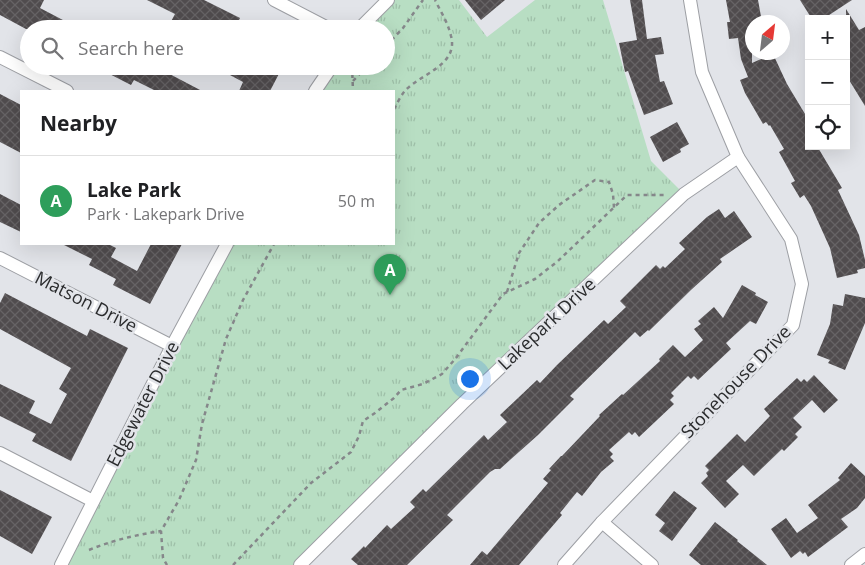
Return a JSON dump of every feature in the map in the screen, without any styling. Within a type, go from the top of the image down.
[{"type":"street","points":[[274,0],[313,20]]},
{"type":"street","points":[[368,20],[388,0]]},
{"type":"street","name":"Stonehouse Drive","points":[[564,565],[602,522],[793,325],[802,284],[790,238],[738,157],[702,72],[690,0]]},
{"type":"street","points":[[0,57],[20,67]]},
{"type":"street","points":[[35,75],[65,90]]},
{"type":"street","points":[[316,90],[326,75]]},
{"type":"street","name":"Lakepark Drive","points":[[300,565],[462,404],[684,194],[738,157]]},
{"type":"street","name":"Edgewater Drive","points":[[61,565],[172,346],[226,245]]},
{"type":"street","name":"Matson Drive","points":[[0,258],[172,346]]},
{"type":"street","points":[[0,453],[93,501]]},
{"type":"street","points":[[602,522],[652,565]]},
{"type":"street","points":[[851,565],[865,554]]},
{"type":"path","points":[[395,36],[423,0]]},
{"type":"path","points":[[395,107],[404,92],[442,64],[450,54],[452,36],[436,0]]},
{"type":"path","points":[[353,75],[353,90]]},
{"type":"path","points":[[353,81],[359,75]]},
{"type":"path","points":[[507,292],[519,253],[539,223],[559,204],[596,180],[609,182],[613,194],[614,208]]},
{"type":"path","points":[[232,565],[312,483],[351,452],[359,436],[363,421],[394,398],[401,390],[423,384],[442,374],[503,294],[535,279],[589,233],[627,196],[684,194]]},
{"type":"path","points":[[166,565],[163,558],[162,531],[196,460],[202,424],[226,339],[242,300],[273,245]]},
{"type":"path","points":[[89,550],[130,536],[162,531]]},
{"type":"green space","points":[[388,0],[459,0],[487,37],[535,0],[603,0],[651,161],[684,194],[302,565],[61,565],[226,245],[395,245],[395,90],[316,90],[326,75],[395,75],[395,20],[368,20]]},
{"type":"building","points":[[0,0],[44,0],[40,8],[63,20],[20,20],[20,26],[0,15]]},
{"type":"building","points":[[147,0],[204,0],[240,18],[239,20],[172,20],[175,14]]},
{"type":"building","points":[[465,0],[505,0],[481,20]]},
{"type":"building","points":[[630,0],[642,0],[647,39],[661,37],[664,54],[655,55],[660,82],[664,81],[673,104],[644,115],[628,71],[625,72],[619,43],[637,40]]},
{"type":"building","points":[[726,0],[758,0],[761,15],[745,15],[745,60],[752,60],[752,63],[759,60],[776,60],[787,84],[805,114],[805,150],[819,150],[842,188],[838,190],[859,235],[865,268],[857,270],[858,273],[837,278],[830,248],[811,206],[804,195],[800,198],[791,183],[795,181],[779,152],[784,149],[770,125],[766,122],[763,124],[745,93],[740,80],[748,77],[741,59],[738,38],[729,39],[727,22],[730,22]]},
{"type":"building","points":[[800,0],[852,0],[829,15],[809,15]]},
{"type":"building","points":[[850,15],[859,30],[865,27],[865,106],[850,82]]},
{"type":"building","points":[[112,75],[172,75],[200,90],[154,90],[134,80],[131,85]]},
{"type":"building","points":[[230,75],[278,75],[271,90],[239,90],[243,82]]},
{"type":"building","points":[[0,94],[20,104],[20,152],[0,142]]},
{"type":"building","points":[[677,122],[689,144],[680,149],[681,152],[663,162],[650,137]]},
{"type":"building","points":[[0,194],[20,204],[20,232],[0,222]]},
{"type":"building","points":[[719,209],[725,218],[734,211],[752,237],[720,259],[722,262],[649,331],[640,337],[635,332],[570,396],[574,399],[538,435],[500,469],[490,472],[447,515],[453,520],[407,565],[358,565],[351,559],[364,546],[365,548],[387,525],[391,529],[415,507],[410,502],[423,489],[426,492],[484,435],[488,440],[507,422],[500,415],[537,380],[540,383],[604,320],[608,324],[626,307],[620,301],[656,265],[660,269],[663,266],[665,268],[685,249],[679,243],[707,217]]},
{"type":"building","points":[[64,245],[110,245],[116,248],[111,257],[137,271],[150,245],[181,245],[150,304],[113,285],[116,279],[89,265],[92,259]]},
{"type":"building","points":[[742,285],[768,302],[756,324],[750,321],[726,343],[731,349],[698,380],[694,376],[691,379],[688,376],[671,393],[674,396],[670,400],[674,404],[639,437],[635,432],[632,435],[629,432],[609,450],[613,454],[610,457],[614,461],[601,472],[582,496],[577,492],[560,513],[562,515],[519,565],[470,565],[482,551],[487,555],[548,483],[543,479],[551,470],[549,469],[599,415],[660,361],[659,359],[673,345],[685,357],[703,340],[694,329],[701,324],[698,321],[714,307],[723,318]]},
{"type":"building","points":[[5,293],[87,336],[90,329],[128,348],[71,461],[32,441],[36,434],[0,416],[0,384],[35,401],[29,413],[51,424],[67,394],[59,389],[71,368],[0,329],[0,303]]},
{"type":"building","points":[[845,294],[865,298],[865,323],[845,370],[828,363],[830,360],[817,355],[830,324],[833,304],[843,306]]},
{"type":"building","points":[[814,375],[838,400],[824,413],[812,400],[793,418],[802,427],[795,434],[798,437],[784,451],[782,449],[754,476],[743,465],[726,481],[739,494],[725,508],[701,483],[708,476],[706,473],[709,470],[705,466],[737,434],[745,442],[770,416],[764,409],[797,378],[801,382],[804,379],[807,382]]},
{"type":"building","points":[[851,463],[865,476],[865,498],[857,508],[841,519],[848,527],[808,557],[805,552],[803,554],[800,551],[791,558],[771,529],[786,518],[797,533],[818,518],[808,505],[840,480],[838,478]]},
{"type":"building","points":[[0,490],[52,517],[32,554],[0,536]]},
{"type":"building","points":[[674,491],[697,508],[672,541],[659,531],[665,523],[655,515]]},
{"type":"building","points":[[715,522],[767,565],[701,565],[689,555]]},
{"type":"place","name":"Lake Park","points":[[390,295]]}]
